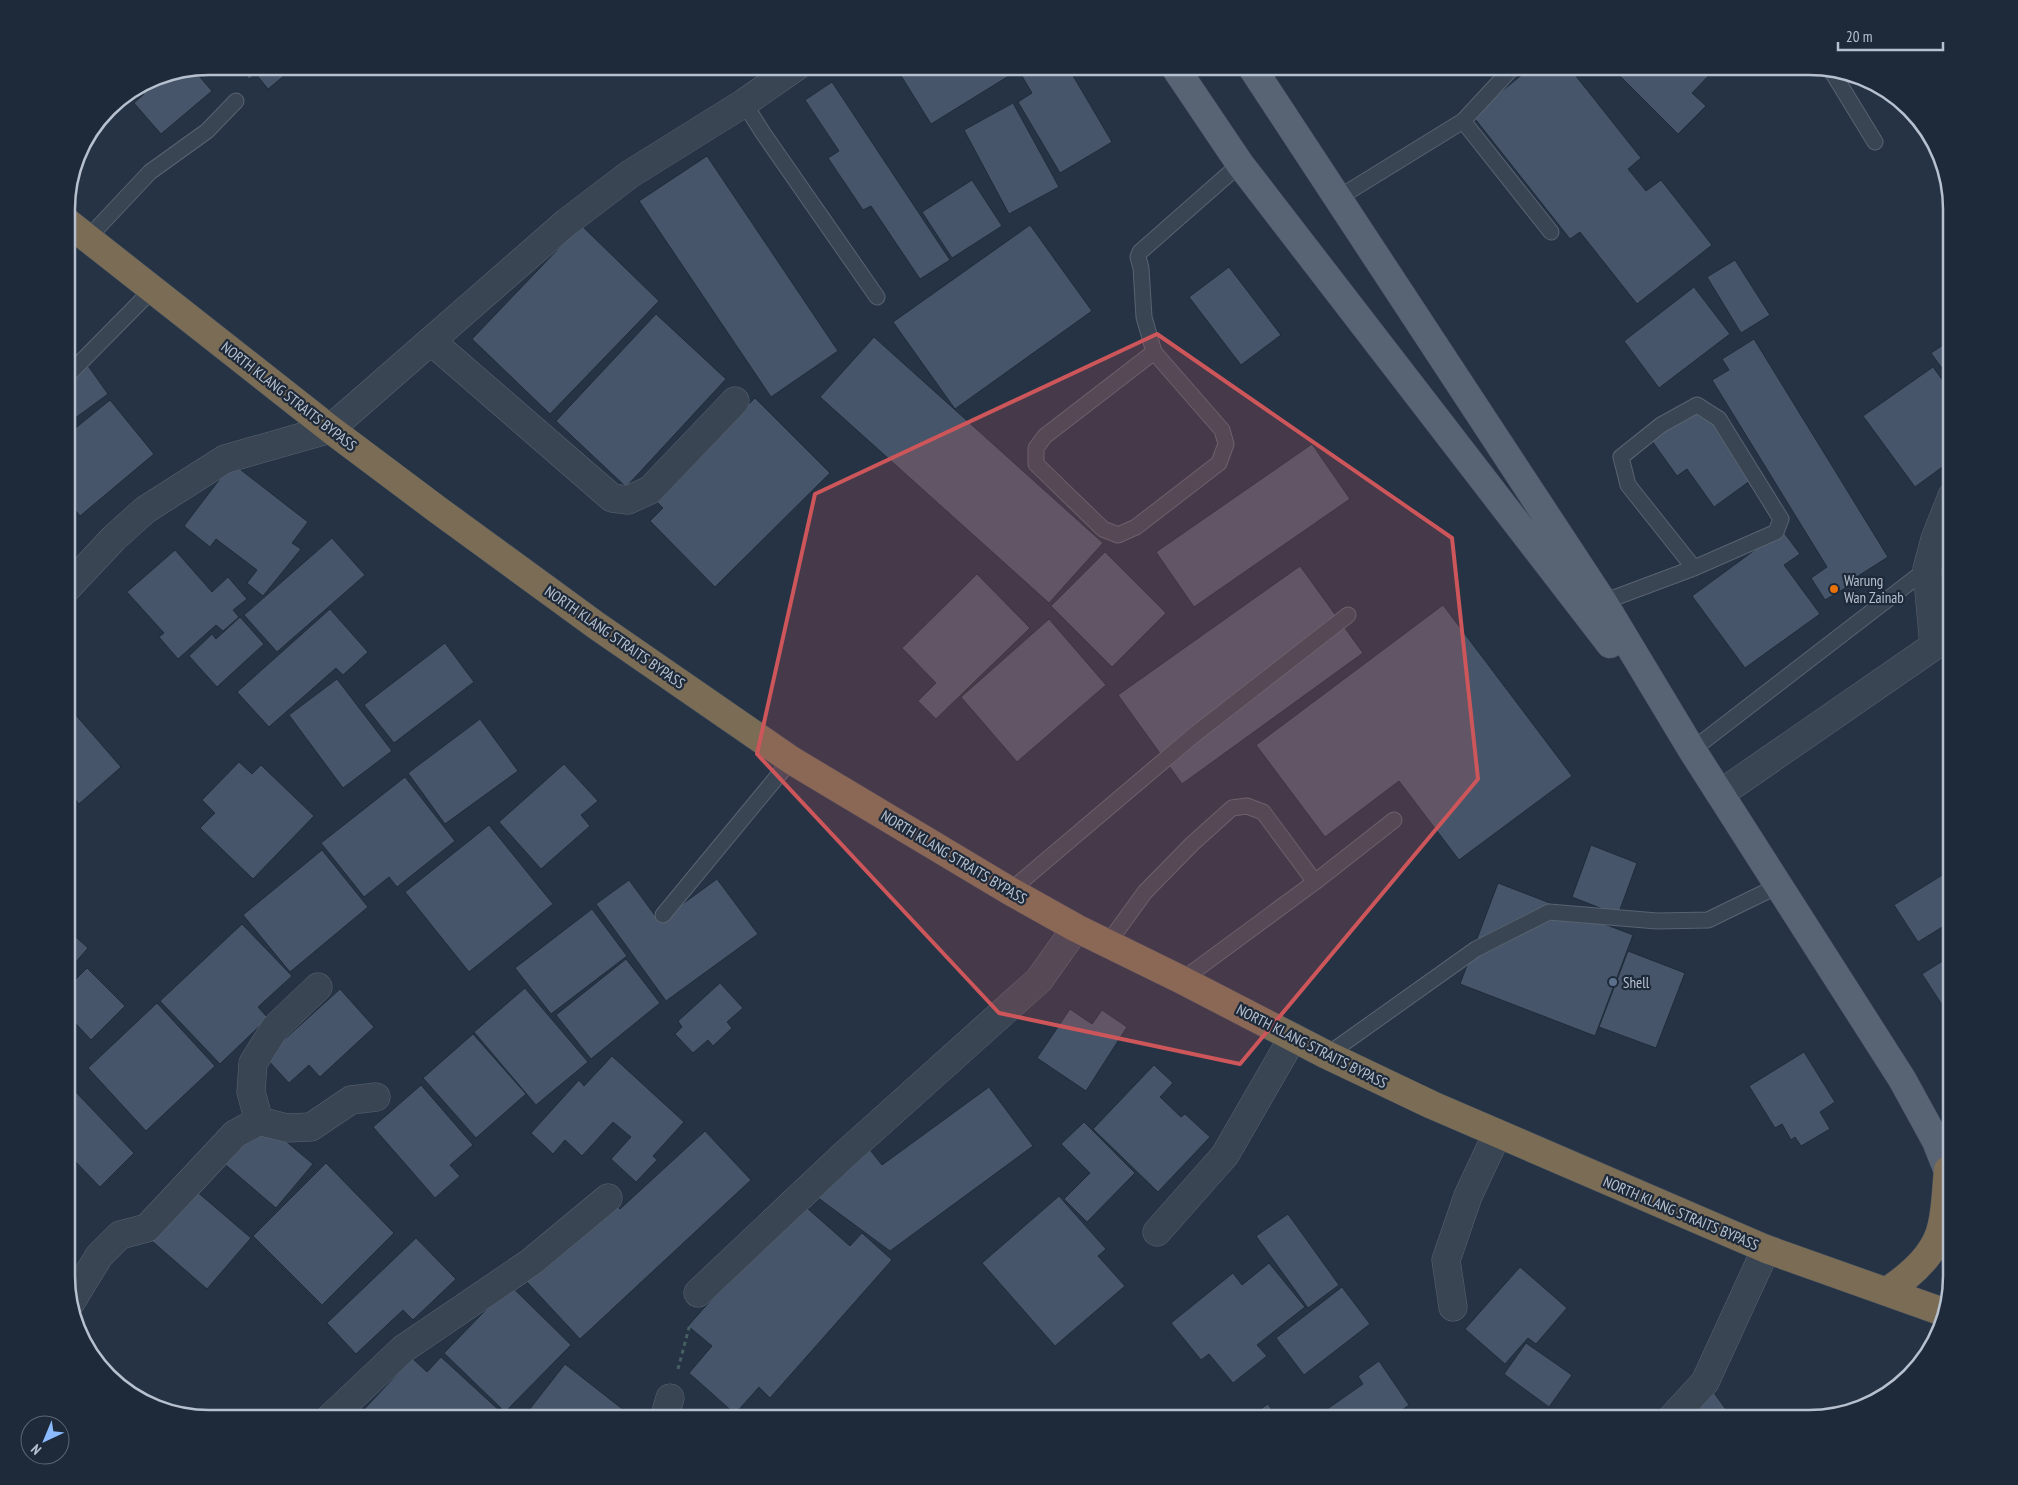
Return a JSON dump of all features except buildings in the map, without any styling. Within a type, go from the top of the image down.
[{"type":"highway","name":"NORTH KLANG STRAITS BYPASS","points":[[77,230],[330,429],[597,626],[791,760],[1010,891],[1076,928],[1327,1055],[1497,1134],[1766,1249],[1938,1310]]},
{"type":"highway","points":[[1887,1292],[1904,1280],[1932,1248],[1943,1220]]},
{"type":"main road","points":[[1180,75],[1240,164],[1692,750]]},
{"type":"main road","points":[[1257,75],[1603,602],[1692,750],[1902,1079],[1936,1141],[1943,1158]]},
{"type":"main road","points":[[1902,1079],[1943,1127]]},
{"type":"street","points":[[75,579],[114,538],[145,510],[225,459],[330,429],[575,216],[630,174],[744,103],[784,75]]},
{"type":"street","points":[[432,341],[612,498],[628,500],[650,490],[735,401]]},
{"type":"street","points":[[1720,794],[1943,640],[1927,570],[1935,539],[1943,519]]},
{"type":"street","points":[[698,1293],[844,1155],[1039,980],[1076,928]]},
{"type":"street","points":[[259,1121],[251,1092],[253,1063],[275,1028],[318,987]]},
{"type":"street","points":[[1157,1232],[1225,1155],[1293,1038]]},
{"type":"street","points":[[76,1293],[99,1256],[120,1235],[147,1228],[235,1134],[259,1121],[286,1128],[311,1127],[351,1100],[376,1096]]},
{"type":"street","points":[[1453,1307],[1446,1260],[1468,1196],[1497,1134]]},
{"type":"street","points":[[339,1410],[403,1349],[530,1262],[608,1198]]},
{"type":"street","points":[[1679,1410],[1705,1382],[1766,1249]]},
{"type":"lane","points":[[1338,198],[1463,121],[1506,75]]},
{"type":"lane","points":[[1836,78],[1875,142]]},
{"type":"lane","points":[[77,230],[207,130],[236,101]]},
{"type":"lane","points":[[744,103],[877,298]]},
{"type":"lane","points":[[1463,121],[1551,232]]},
{"type":"lane","points":[[1154,352],[1045,436],[1036,448],[1036,464],[1103,529],[1118,535],[1136,528],[1219,463],[1226,444],[1222,430],[1154,352],[1144,318],[1141,268],[1138,257],[1140,252],[1240,164]]},
{"type":"lane","points":[[75,367],[152,290]]},
{"type":"lane","points":[[1603,602],[1694,568],[1776,532],[1780,519],[1719,419],[1697,405],[1661,426],[1621,457],[1628,485],[1694,568]]},
{"type":"lane","points":[[1692,750],[1927,570]]},
{"type":"lane","points":[[1010,891],[1194,735],[1348,615]]},
{"type":"lane","points":[[663,915],[791,760]]},
{"type":"lane","points":[[1108,943],[1145,892],[1192,844],[1232,808],[1247,806],[1263,812],[1315,882]]},
{"type":"lane","points":[[1182,980],[1315,882],[1394,820]]},
{"type":"lane","points":[[1327,1055],[1476,949],[1549,912],[1657,921],[1708,920],[1778,886]]},
{"type":"path","points":[[667,1409],[698,1293]]},
{"type":"highlighted area","points":[[1157,334],[1452,538],[1478,779],[1240,1064],[999,1013],[757,754],[815,494]]},
{"type":"place","name":"Warung Wan Zainab","points":[[1834,589]]},
{"type":"place","name":"Shell","points":[[1613,982]]}]
